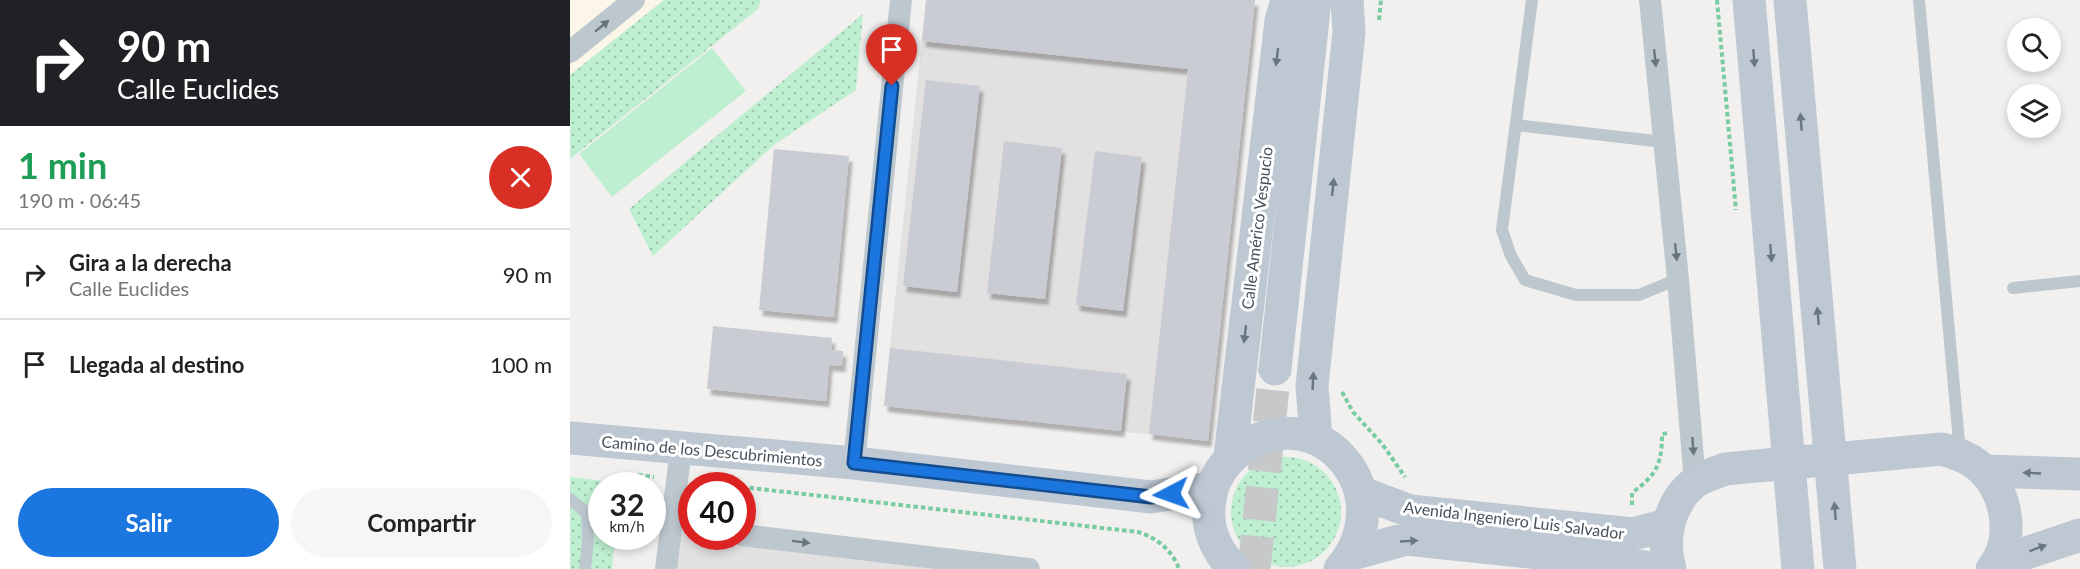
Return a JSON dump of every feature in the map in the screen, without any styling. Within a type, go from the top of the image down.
[{"type":"street","points":[[570,52],[633,0]]},
{"type":"street","points":[[854,463],[901,0]]},
{"type":"street","name":"Calle Américo Vespucio","points":[[1230,457],[1281,21],[1287,0]]},
{"type":"street","points":[[1275,369],[1316,0]]},
{"type":"street","points":[[1316,439],[1311,386],[1349,32],[1347,0]]},
{"type":"street","points":[[1650,0],[1678,279],[1695,482]]},
{"type":"street","points":[[1749,0],[1798,569]]},
{"type":"street","points":[[1790,0],[1840,569]]},
{"type":"street","points":[[1225,565],[1211,536],[1208,512],[1211,488],[1230,457],[1255,440],[1286,433],[1316,439],[1337,452],[1353,471],[1362,493],[1363,525],[1346,562]]},
{"type":"street","name":"Camino de los Descubrimientos","points":[[570,438],[854,463],[1151,497],[1211,488]]},
{"type":"street","points":[[681,449],[681,472]]},
{"type":"street","points":[[1670,569],[1666,557],[1667,525],[1680,498],[1695,482],[1725,469],[1907,450],[1942,449],[1972,463],[2080,474]]},
{"type":"street","points":[[1972,463],[1998,491],[2006,516],[2005,540],[1994,566]]},
{"type":"street","name":"Avenida Ingeniero Luis Salvador","points":[[1362,493],[1410,511],[1633,534],[1667,525]]},
{"type":"street","points":[[1994,566],[2080,535]]},
{"type":"street","points":[[666,569],[678,536]]},
{"type":"street","points":[[756,537],[1029,569]]},
{"type":"street","name":"Avenida Ingeniero Luis Salvador","points":[[1346,562],[1406,539],[1624,562],[1652,569]]},
{"type":"lane","points":[[1532,0],[1502,230],[1511,256],[1525,280],[1576,295],[1639,295],[1678,279]]},
{"type":"lane","points":[[1918,0],[1972,463]]},
{"type":"lane","points":[[1516,125],[1664,142]]},
{"type":"lane","points":[[2013,288],[2080,281]]},
{"type":"lane","points":[[570,499],[587,513],[588,542],[585,569]]},
{"type":"path","points":[[1378,23],[1381,0]]},
{"type":"path","points":[[1342,382],[1342,391],[1353,412],[1383,445],[1396,468],[1410,483]]},
{"type":"path","points":[[1632,509],[1632,494],[1649,480],[1662,458],[1662,434],[1676,433]]},
{"type":"path","points":[[756,489],[1138,532],[1152,536],[1176,561],[1179,569]]},
{"type":"shaded area","points":[[570,0],[664,0],[570,75]]},
{"type":"shaded area","points":[[926,0],[1255,0],[1208,441],[884,406]]},
{"type":"shaded area","points":[[671,527],[678,528],[678,550],[756,550],[756,539],[1029,569],[666,569]]},
{"type":"green space","points":[[664,0],[761,0],[758,9],[570,159],[570,75]]},
{"type":"green space","points":[[863,14],[856,90],[775,144],[653,256],[629,209]]},
{"type":"green space","points":[[712,48],[746,91],[612,197],[579,154]]},
{"type":"green space","points":[[1286,457],[1307,461],[1325,473],[1337,491],[1341,512],[1337,533],[1325,551],[1307,563],[1286,567],[1265,563],[1247,551],[1235,533],[1231,512],[1235,491],[1247,473],[1265,461]]},
{"type":"green space","points":[[570,477],[588,479],[588,550],[614,550],[612,569],[570,569]]},
{"type":"building","points":[[926,0],[1255,0],[1208,441],[1149,434],[1188,69],[922,41]]},
{"type":"building","points":[[926,80],[980,86],[957,292],[903,286]]},
{"type":"building","points":[[1004,141],[1062,148],[1045,299],[987,293]]},
{"type":"building","points":[[774,149],[849,156],[834,317],[759,310]]},
{"type":"building","points":[[1095,151],[1142,157],[1123,311],[1076,305]]},
{"type":"building","points":[[713,326],[832,338],[831,350],[843,351],[842,366],[829,365],[826,401],[707,389]]},
{"type":"building","points":[[890,348],[1127,374],[1121,431],[884,406]]},
{"type":"tunnel","points":[[1254,569],[1275,369]]},
{"type":"route","points":[[892,86],[854,463],[1151,497],[1171,494]]}]
